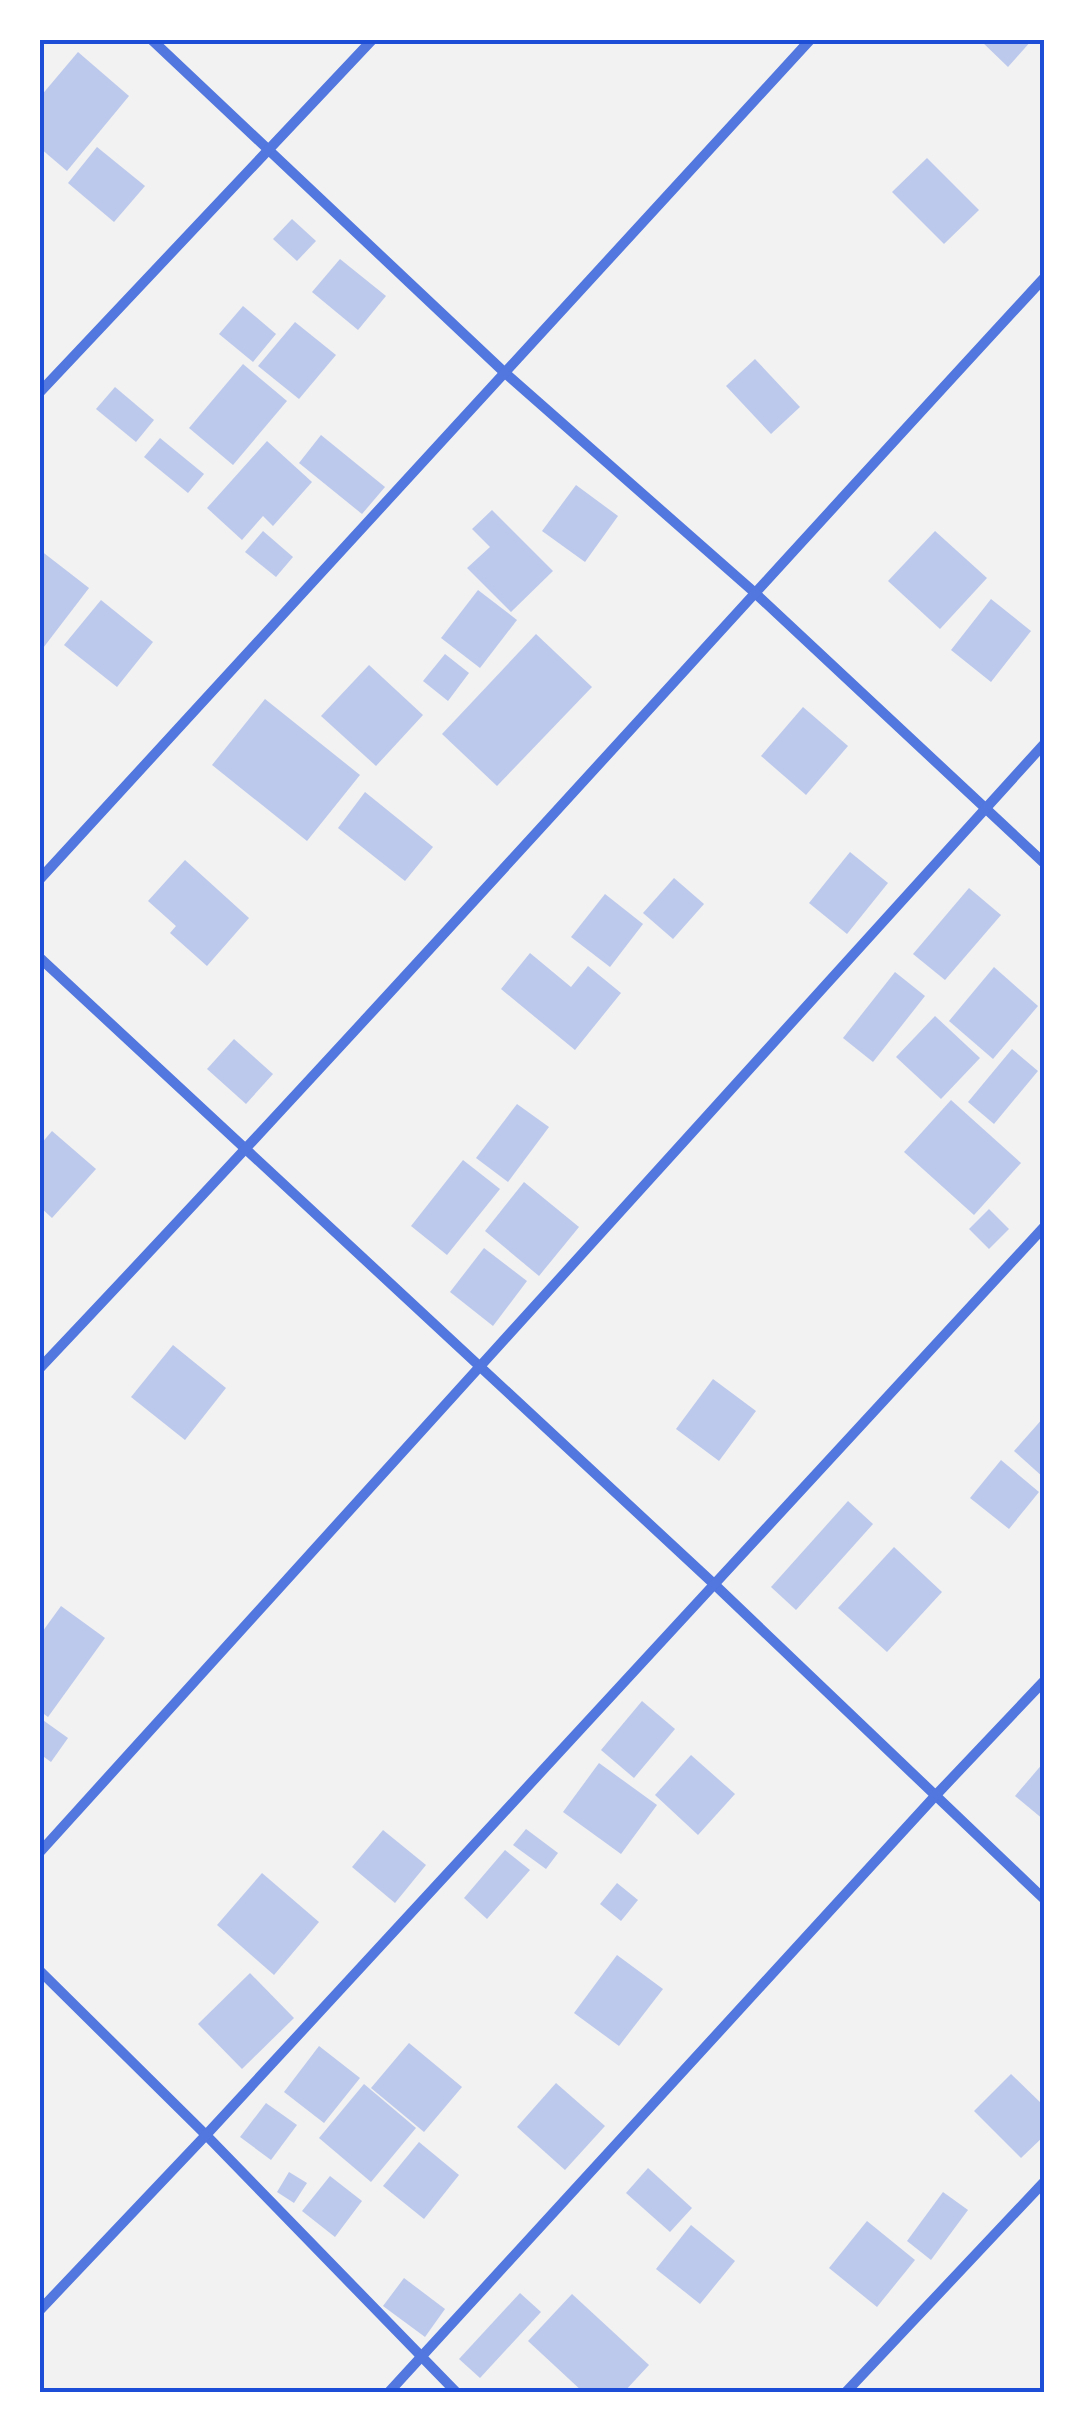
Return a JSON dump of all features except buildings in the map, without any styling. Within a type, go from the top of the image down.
[{"type":"street","points":[[152,40],[504,372],[754,592],[1044,863]]},
{"type":"street","points":[[40,392],[372,40]]},
{"type":"street","points":[[40,879],[810,40]]},
{"type":"street","points":[[40,1368],[247,1150],[1044,278]]},
{"type":"street","points":[[40,1852],[1044,744]]},
{"type":"street","points":[[40,958],[714,1584],[1044,1899]]},
{"type":"street","points":[[40,2310],[1044,1227]]},
{"type":"street","points":[[389,2392],[1044,1681]]},
{"type":"street","points":[[40,1971],[456,2392]]},
{"type":"street","points":[[846,2392],[1044,2182]]}]
